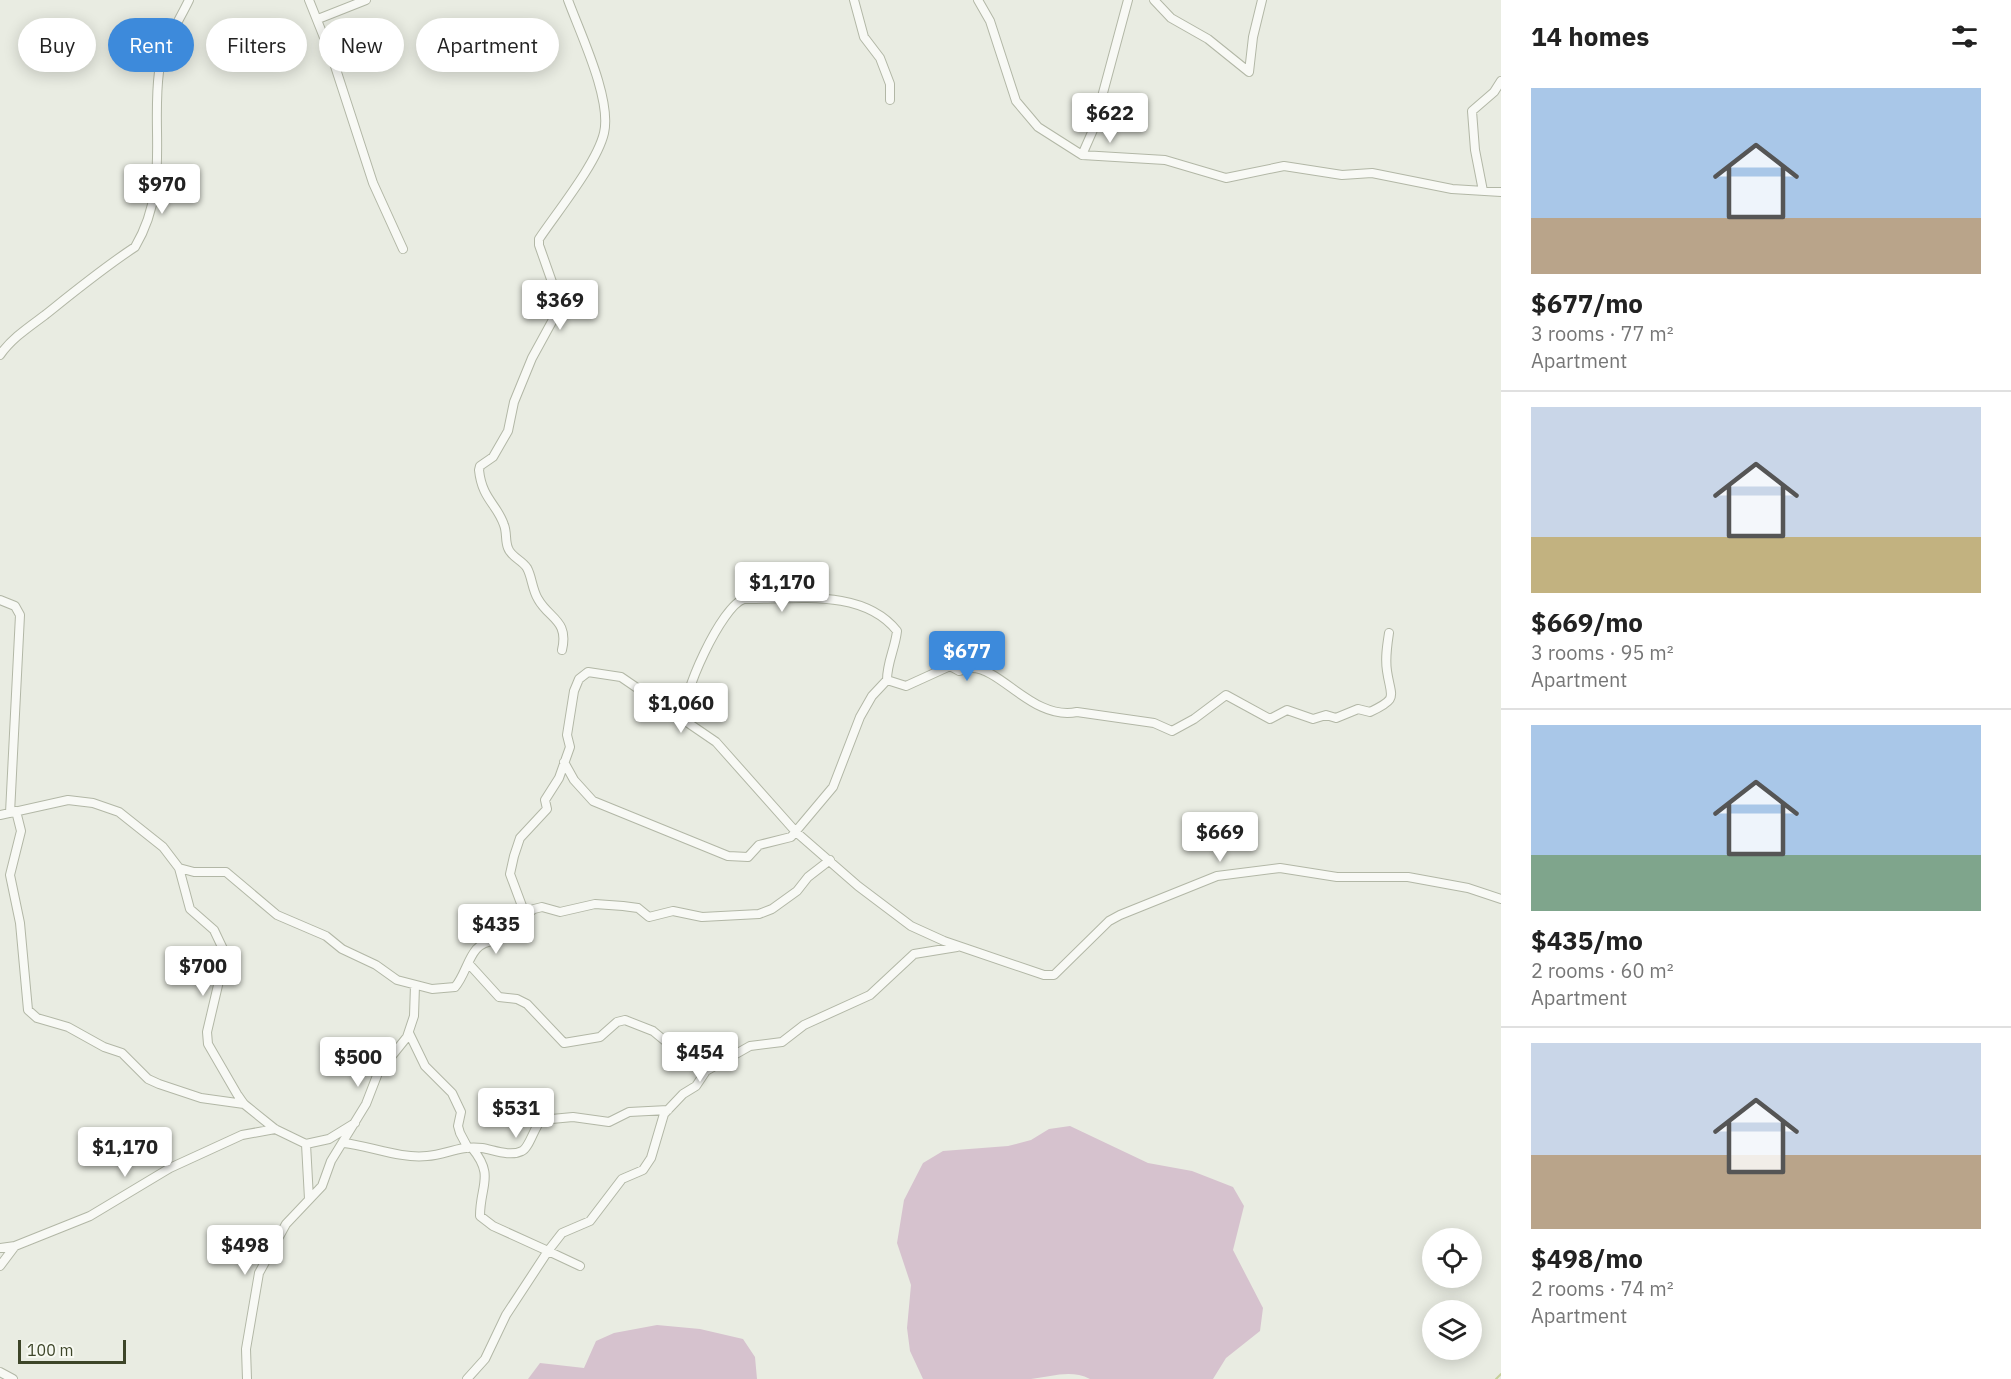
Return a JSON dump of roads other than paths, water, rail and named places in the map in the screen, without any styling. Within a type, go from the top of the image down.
[{"type":"street","points":[[0,355],[27,328],[80,285],[135,247],[139,241],[148,214],[159,162],[159,71],[166,46],[189,0]]},
{"type":"street","points":[[309,0],[318,19],[373,183],[403,249]]},
{"type":"street","points":[[318,19],[366,0]]},
{"type":"street","points":[[562,650],[564,641],[560,625],[555,616],[539,601],[526,567],[512,555],[506,546],[505,527],[489,502],[479,470],[480,466],[493,457],[508,431],[514,402],[532,358],[555,316],[558,299],[539,245],[539,239],[588,166],[604,136],[605,113],[600,90],[568,0]]},
{"type":"street","points":[[854,0],[864,37],[880,58],[890,84],[890,100]]},
{"type":"street","points":[[978,0],[990,21],[1001,58],[1012,82],[1012,90],[1021,108],[1038,127],[1082,155],[1165,160],[1226,178],[1284,166],[1342,175],[1372,173],[1452,189],[1501,192]]},
{"type":"street","points":[[1082,155],[1106,85],[1128,0]]},
{"type":"street","points":[[1154,0],[1171,18],[1208,39],[1249,72],[1253,37],[1262,0]]},
{"type":"street","points":[[1483,191],[1475,150],[1472,111],[1494,93],[1501,81]]},
{"type":"street","points":[[564,762],[574,780],[592,801],[728,856],[748,857],[759,845],[791,837],[833,787],[860,717],[872,696],[887,680],[887,665],[896,642],[897,631],[881,617],[866,609],[823,598],[737,601],[722,619],[691,684],[682,708],[684,719]]},
{"type":"street","points":[[0,600],[15,606],[20,615],[13,812],[21,831],[10,875],[18,905],[28,1010],[32,1016],[68,1027],[104,1047],[122,1053],[148,1079],[159,1084],[201,1098],[244,1104]]},
{"type":"street","points":[[887,680],[906,686],[950,666],[959,671],[972,668],[982,670],[1028,702],[1067,714],[1077,712],[1154,723],[1172,731],[1194,719],[1226,695],[1270,719],[1287,710],[1313,719],[1326,715],[1336,718],[1358,709],[1370,712],[1387,704],[1393,692],[1386,658],[1389,633]]},
{"type":"street","points":[[520,918],[522,906],[510,874],[514,856],[520,838],[547,809],[545,800],[553,789],[570,747],[567,735],[574,691],[579,679],[588,672],[621,677],[717,742],[796,832],[858,886],[911,926],[1028,970],[1054,975],[1109,921],[1132,908],[1186,890],[1217,876],[1280,868],[1338,877],[1427,880],[1476,890],[1501,899]]},
{"type":"street","points":[[0,815],[68,800],[106,806],[119,812],[163,847],[179,868],[190,909],[213,930],[223,949],[223,964],[207,1032],[208,1044],[244,1104],[274,1130],[306,1144],[329,1139],[355,1123]]},
{"type":"street","points":[[179,868],[194,872],[226,872],[238,879],[278,915],[326,936],[342,950],[376,965],[397,980],[432,989],[455,987],[463,978],[476,949],[486,941],[495,941],[503,931],[520,918],[542,907],[561,912],[595,904],[638,908],[649,917],[673,911],[702,917],[743,917],[772,909],[797,891],[808,877],[830,860]]},
{"type":"street","points":[[467,1379],[485,1359],[506,1316],[548,1251],[562,1233],[590,1221],[622,1179],[643,1170],[651,1158],[664,1114],[683,1094],[696,1086],[706,1071],[750,1046],[782,1042],[804,1025],[870,995],[914,954],[961,946]]},
{"type":"street","points":[[468,964],[499,997],[518,999],[528,1004],[564,1043],[600,1037],[617,1022],[625,1020],[653,1031],[699,1070],[706,1071]]},
{"type":"street","points":[[247,1379],[246,1349],[259,1273],[286,1224],[322,1186],[331,1161],[355,1123],[384,1063],[409,1033],[414,1016],[415,986]]},
{"type":"street","points":[[409,1033],[425,1066],[452,1093],[461,1112],[458,1126],[460,1133],[482,1161],[487,1174],[480,1216],[493,1226],[580,1266]]},
{"type":"street","points":[[344,1143],[427,1156],[450,1149],[470,1148],[484,1148],[494,1153],[520,1153],[527,1148],[533,1129],[541,1120],[573,1117],[609,1122],[628,1112],[668,1110]]},
{"type":"street","points":[[0,1248],[15,1246],[90,1216],[170,1168],[198,1158],[242,1135],[274,1130]]},
{"type":"street","points":[[306,1144],[309,1199]]},
{"type":"street","points":[[0,1266],[15,1246]]},
{"type":"street","points":[[0,1372],[13,1379]]},
{"type":"waterway","points":[[1496,1379],[1501,1374]]}]
